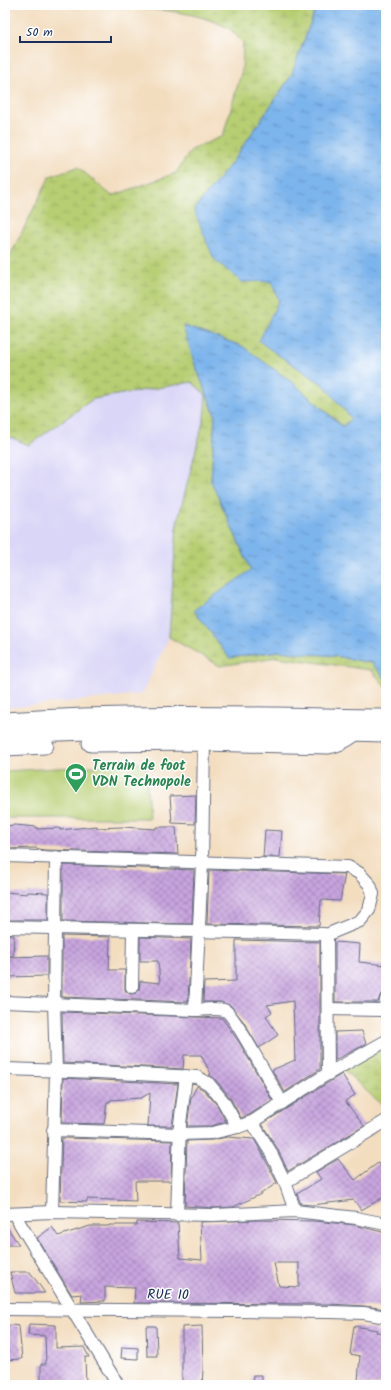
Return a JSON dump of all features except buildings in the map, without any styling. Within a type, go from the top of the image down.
[{"type":"main road","points":[[5,721],[121,716],[386,718]]},
{"type":"main road","points":[[5,735],[119,730],[239,730],[386,733]]},
{"type":"main road","points":[[5,747],[70,743],[204,742],[333,744],[348,738],[354,732]]},
{"type":"street","points":[[195,1010],[202,863],[204,742]]},
{"type":"street","points":[[5,856],[348,867],[359,873],[370,885],[373,894],[368,910],[360,921],[326,935],[5,927]]},
{"type":"street","points":[[52,1212],[53,1130],[56,1071],[54,928],[56,857]]},
{"type":"street","points":[[132,987],[133,930]]},
{"type":"street","points":[[326,935],[328,1074]]},
{"type":"street","points":[[328,1009],[382,1010],[385,1007],[386,1000]]},
{"type":"street","points":[[5,1002],[221,1010],[227,1012],[237,1026],[282,1103]]},
{"type":"street","points":[[53,1130],[212,1134],[252,1122],[328,1074],[386,1041]]},
{"type":"street","points":[[5,1069],[197,1077],[210,1084],[224,1101],[238,1127]]},
{"type":"street","points":[[178,1215],[180,1134],[186,1076]]},
{"type":"street","points":[[285,1182],[386,1121]]},
{"type":"street","points":[[252,1122],[270,1151],[285,1182],[295,1211]]},
{"type":"street","points":[[9,1214],[52,1212],[214,1215],[295,1211],[356,1218],[386,1224]]},
{"type":"street","points":[[9,1214],[72,1309],[118,1385]]},
{"type":"street","name":"RUE 10","points":[[5,1309],[330,1312],[364,1313],[386,1317]]},
{"type":"shaded area","points":[[192,382],[206,395],[204,417],[177,524],[169,637],[142,694],[5,708],[5,435],[29,445],[93,399]]},
{"type":"green space","points":[[122,5],[317,5],[291,76],[233,161],[194,210],[242,282],[271,281],[279,300],[274,352],[324,385],[351,418],[344,427],[293,383],[242,346],[184,326],[194,362],[215,415],[211,481],[251,570],[229,658],[278,651],[335,656],[372,663],[386,679],[386,687],[371,670],[277,657],[220,666],[169,637],[177,524],[204,418],[206,395],[192,382],[93,399],[29,445],[5,435],[5,266],[50,176],[78,167],[112,196],[176,173],[191,150],[223,136],[242,70],[243,43],[228,28],[216,22],[190,14],[163,10],[122,8]]},
{"type":"green space","name":"Terrain de foot VDN Technopole","points":[[146,763],[149,818],[5,818],[5,771]]},
{"type":"green space","points":[[386,1047],[386,1109],[343,1069]]},
{"type":"water","points":[[317,5],[386,5],[386,679],[372,663],[335,656],[278,651],[229,658],[194,610],[251,570],[211,481],[215,415],[194,362],[183,326],[242,346],[293,383],[343,427],[351,418],[324,385],[259,341],[279,300],[271,281],[242,282],[214,259],[194,210],[233,161],[291,76]]},
{"type":"place","name":"Terrain de foot VDN Technopole","points":[[76,794]]}]
